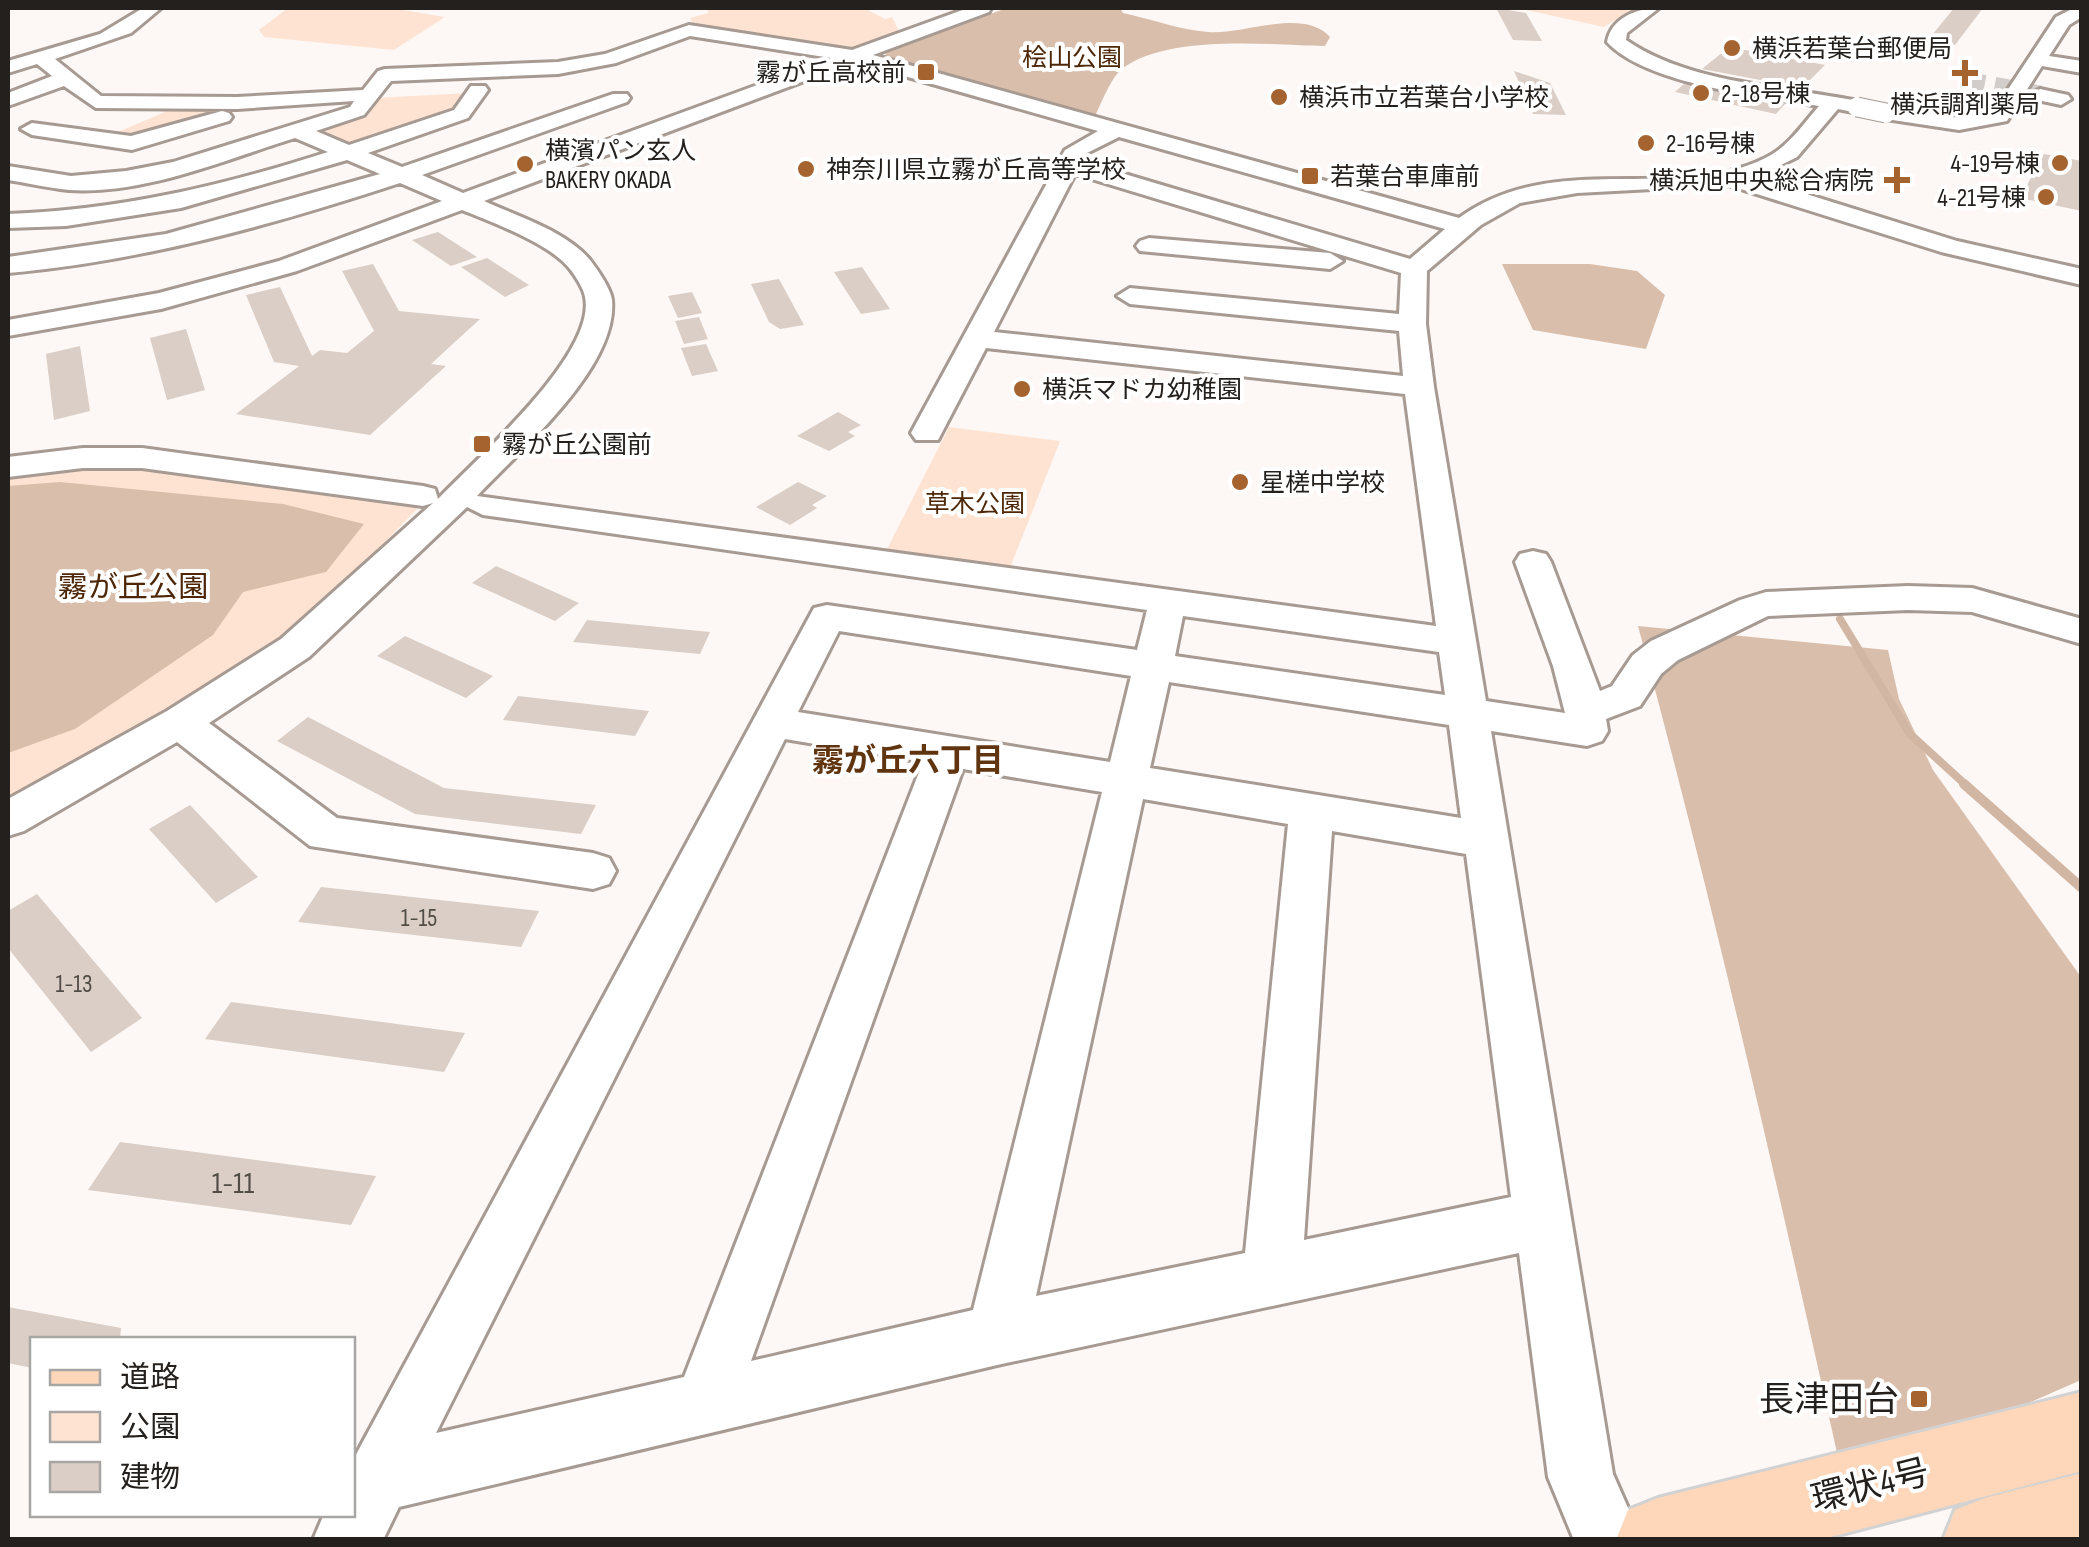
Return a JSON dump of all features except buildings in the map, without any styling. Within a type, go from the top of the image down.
[{"type":"main road","name":"環状4号","points":[[1658,1540],[2082,1430]]},
{"type":"main road","points":[[1986,1540],[2082,1514]]},
{"type":"street","points":[[8,67],[108,36],[138,22],[152,8]]},
{"type":"street","points":[[8,328],[161,300],[334,250],[983,8]]},
{"type":"street","points":[[1651,8],[1618,31],[1616,42],[1632,54],[1673,68],[1942,123],[1995,120],[2004,115],[2065,17],[2082,10]]},
{"type":"street","points":[[8,174],[72,183],[164,171],[357,112],[385,75],[558,68],[609,59],[688,30],[854,56],[1465,226]]},
{"type":"street","points":[[8,138],[96,102],[236,103],[586,86],[690,51]]},
{"type":"street","points":[[39,56],[96,102]]},
{"type":"street","points":[[2038,60],[2082,68]]},
{"type":"street","points":[[8,100],[66,78]]},
{"type":"street","points":[[586,86],[683,120]]},
{"type":"street","points":[[19,221],[176,203],[461,114],[478,90]]},
{"type":"street","points":[[1739,180],[1782,158],[1833,102]]},
{"type":"street","points":[[8,243],[19,221],[132,143],[223,117],[236,103]]},
{"type":"street","points":[[8,265],[122,252],[221,232],[640,104]]},
{"type":"street","points":[[32,128],[132,143]]},
{"type":"street","points":[[926,433],[1076,150],[1118,130]]},
{"type":"street","points":[[8,819],[181,722],[295,648],[428,528],[551,398],[593,338],[599,298],[580,264],[560,248],[464,202],[297,131]]},
{"type":"street","points":[[1070,165],[1414,270]]},
{"type":"street","points":[[1608,1540],[1581,1477],[1419,387],[1412,324],[1414,270],[1465,226],[1508,199],[1552,187],[1739,180],[1966,252],[2082,277]]},
{"type":"street","points":[[1119,324],[1168,195]]},
{"type":"street","points":[[1149,246],[1326,263],[1347,250]]},
{"type":"street","points":[[975,338],[1119,324],[1412,324]]},
{"type":"street","points":[[1119,324],[1419,387]]},
{"type":"street","points":[[8,467],[84,458],[142,458],[423,496]]},
{"type":"street","points":[[482,505],[1456,642]]},
{"type":"street","points":[[347,1540],[826,617],[1588,731],[1586,707],[1532,562]]},
{"type":"street","points":[[1586,707],[1613,706],[1626,699],[1646,665],[1666,650],[1720,627],[1749,608],[1766,604],[1908,598],[1972,600],[2007,607],[2082,632]]},
{"type":"street","points":[[997,1335],[1168,601]]},
{"type":"street","points":[[181,722],[326,834],[593,871]]},
{"type":"street","points":[[773,722],[1487,840]]},
{"type":"street","points":[[704,1405],[948,752]]},
{"type":"street","points":[[1272,1276],[1311,810]]},
{"type":"street","points":[[380,1479],[997,1335],[1542,1219]]},
{"type":"green space","points":[[288,8],[391,8],[445,17],[394,50],[264,37],[259,30]]},
{"type":"green space","points":[[708,8],[864,8],[885,19],[892,17],[899,31],[844,52],[695,28],[690,18],[708,13]]},
{"type":"green space","name":"桧山公園","points":[[1007,8],[1120,8],[1123,13],[1208,32],[1304,24],[1330,37],[1325,46],[1220,44],[1166,50],[1143,57],[1119,72],[1095,116],[887,59],[885,52]]},
{"type":"green space","points":[[1517,8],[1631,8],[1633,9],[1604,27]]},
{"type":"green space","points":[[468,93],[455,113],[349,149],[305,131],[375,98]]},
{"type":"green space","points":[[174,108],[221,109],[213,116],[132,139],[111,135]]},
{"type":"green space","points":[[1502,264],[1590,264],[1637,271],[1665,295],[1646,349],[1533,330]]},
{"type":"green space","name":"草木公園","points":[[949,427],[1060,441],[1008,573],[884,555]]},
{"type":"green space","name":"霧が丘公園","points":[[164,463],[425,501],[321,605],[248,661],[169,710],[8,799],[8,472]]},
{"type":"green space","name":"霧が丘公園","points":[[60,482],[283,504],[364,524],[326,572],[243,592],[213,635],[75,729],[8,753],[8,486]]},
{"type":"green space","points":[[1638,626],[1888,650],[1899,699],[1933,770],[2081,977],[2081,1380],[1844,1484],[1746,1054]]},
{"type":"waterway","points":[[1840,619],[1910,734],[1967,786]]},
{"type":"waterway","points":[[1964,784],[2082,888]]},
{"type":"tunnel","points":[[1966,81],[2040,95]]},
{"type":"place","name":"横浜若葉台郵便局","points":[[1732,48]]},
{"type":"place","name":"霧が丘高校前","points":[[926,72]]},
{"type":"place","name":"横浜調剤薬局","points":[[1965,73]]},
{"type":"place","name":"2-18号棟","points":[[1701,93]]},
{"type":"place","name":"横浜市立若葉台小学校","points":[[1279,97]]},
{"type":"place","name":"2-16号棟","points":[[1646,143]]},
{"type":"place","name":"4-19号棟","points":[[2060,163]]},
{"type":"place","name":"横濱パン玄人 BAKERY OKADA","points":[[525,164]]},
{"type":"place","name":"神奈川県立霧が丘高等学校","points":[[806,169]]},
{"type":"place","name":"若葉台車庫前","points":[[1310,176]]},
{"type":"place","name":"横浜旭中央総合病院","points":[[1897,180]]},
{"type":"place","name":"4-21号棟","points":[[2046,197]]},
{"type":"place","name":"横浜マドカ幼稚園","points":[[1022,389]]},
{"type":"place","name":"霧が丘公園前","points":[[482,444]]},
{"type":"place","name":"星槎中学校","points":[[1240,482]]},
{"type":"place","name":"長津田台","points":[[1919,1399]]},
{"type":"district","name":"霧が丘六丁目","points":[[908,760]]}]
